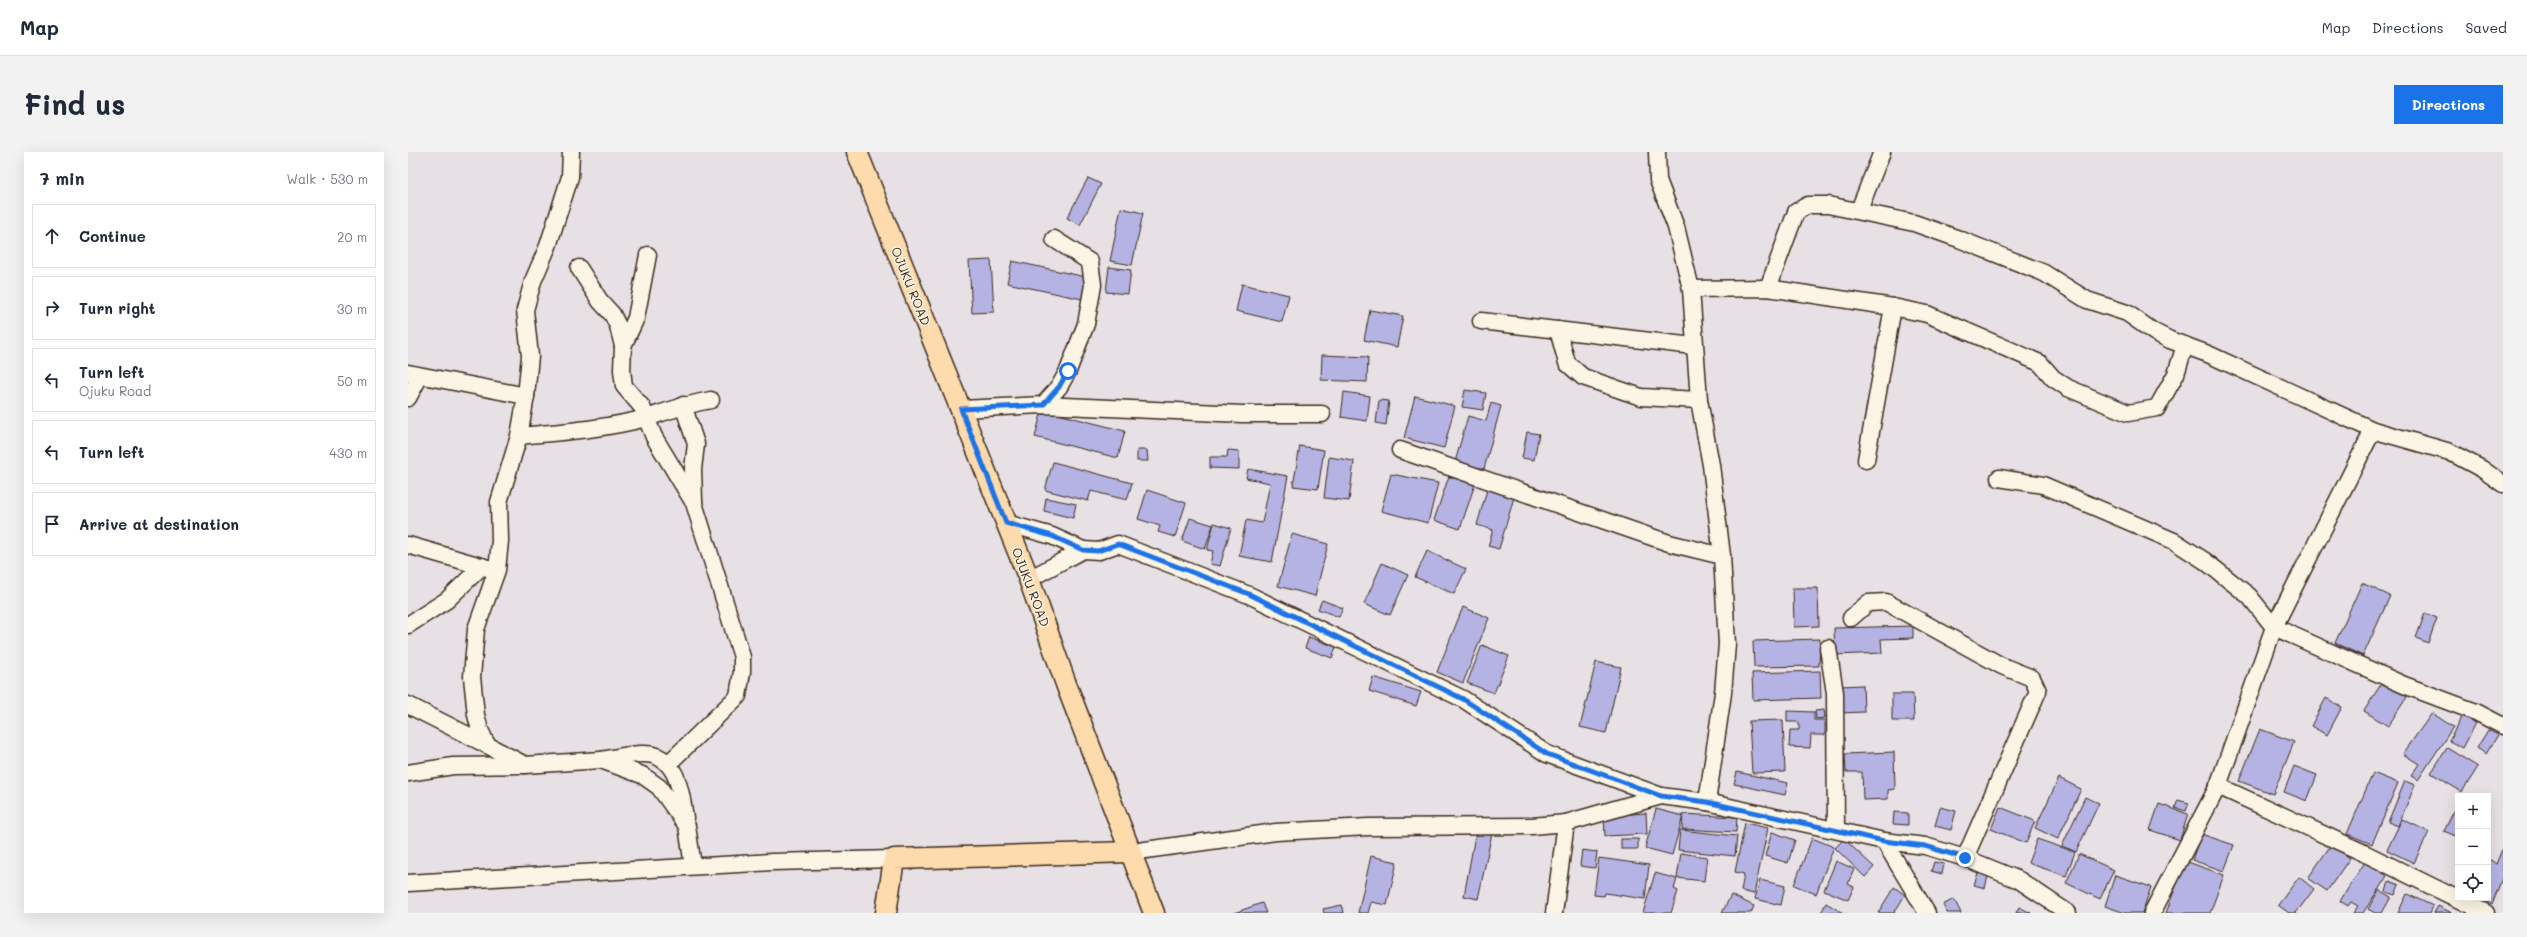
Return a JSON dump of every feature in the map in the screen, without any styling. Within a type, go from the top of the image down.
[{"type":"main road","name":"OJUKU ROAD","points":[[857,152],[1029,579],[1066,684],[1154,913]]},
{"type":"main road","points":[[886,913],[894,859],[1131,852]]},
{"type":"street","points":[[487,745],[480,730],[476,715],[472,677],[476,630],[489,568],[500,541],[499,502],[519,436],[526,396],[530,356],[525,310],[533,281],[548,246],[570,177],[571,152]]},
{"type":"street","points":[[1656,152],[1658,180],[1676,227],[1690,289],[1693,346],[1699,400],[1711,465],[1722,556],[1728,644],[1723,693],[1707,802]]},
{"type":"street","points":[[1859,210],[1882,152]]},
{"type":"street","points":[[1768,288],[1796,212],[1808,205],[1828,205],[1859,210],[1914,223],[2044,273],[2088,300],[2127,313],[2154,332],[2208,354],[2373,430],[2450,452],[2482,469],[2503,484]]},
{"type":"street","points":[[1043,405],[1059,387],[1076,352],[1086,324],[1093,285],[1090,262],[1054,239]]},
{"type":"street","points":[[623,346],[636,318],[648,255]]},
{"type":"street","points":[[579,268],[600,301],[612,314],[623,346],[622,370],[624,386],[642,407],[654,437],[694,503],[742,656],[742,672],[738,696],[668,764]]},
{"type":"street","points":[[1690,289],[1768,288],[1893,307],[1927,314],[1977,334],[2040,363],[2053,378],[2068,388],[2128,414],[2157,408],[2176,374],[2185,345]]},
{"type":"street","points":[[1866,460],[1893,307]]},
{"type":"street","points":[[1481,321],[1693,346]]},
{"type":"street","points":[[1558,330],[1567,363],[1583,377],[1640,397],[1699,400]]},
{"type":"street","points":[[408,398],[414,375],[526,396]]},
{"type":"street","points":[[519,436],[566,431],[646,418],[683,405],[711,400]]},
{"type":"street","points":[[683,405],[696,444],[693,469],[694,503]]},
{"type":"street","points":[[961,409],[1043,405],[1242,414],[1322,414]]},
{"type":"street","points":[[2152,913],[2218,786],[2274,627],[2373,430]]},
{"type":"street","points":[[1400,450],[1668,543],[1722,556]]},
{"type":"street","points":[[2000,478],[2043,485],[2174,541],[2204,561],[2249,596],[2274,627],[2404,685],[2476,712],[2503,726]]},
{"type":"street","points":[[1006,523],[1052,536],[1083,550],[1098,551],[1118,544],[1249,594],[1463,699],[1547,754],[1661,796],[1707,802],[1884,841],[1925,846],[1965,858],[2019,880],[2068,913]]},
{"type":"street","points":[[408,545],[489,568]]},
{"type":"street","points":[[1029,579],[1083,550]]},
{"type":"street","points":[[408,625],[447,600],[489,568]]},
{"type":"street","points":[[1850,618],[1868,604],[1886,602],[2002,666],[2032,678],[2036,684],[2038,691],[1965,858]]},
{"type":"street","points":[[1828,648],[1835,693],[1836,830]]},
{"type":"street","points":[[408,705],[525,765]]},
{"type":"street","points":[[408,773],[453,766],[525,765],[600,760],[644,754],[657,756],[668,764],[678,779],[694,866]]},
{"type":"street","points":[[600,760],[642,774],[659,787],[687,826]]},
{"type":"street","points":[[2218,786],[2364,853],[2486,913]]},
{"type":"street","points":[[1131,852],[1276,832],[1368,827],[1532,826],[1566,823],[1661,796]]},
{"type":"street","points":[[1554,913],[1566,823]]},
{"type":"street","points":[[1884,841],[1927,913]]},
{"type":"street","points":[[408,883],[694,866],[894,859]]},
{"type":"building","points":[[1088,178],[1101,184],[1080,225],[1067,218]]},
{"type":"building","points":[[1121,208],[1143,213],[1132,265],[1110,261]]},
{"type":"building","points":[[991,260],[994,312],[972,313],[969,261]]},
{"type":"building","points":[[1012,261],[1086,277],[1082,299],[1007,283]]},
{"type":"building","points":[[1109,267],[1131,270],[1128,294],[1106,292]]},
{"type":"building","points":[[1242,284],[1289,295],[1282,322],[1236,311]]},
{"type":"building","points":[[1370,310],[1403,316],[1397,347],[1364,340]]},
{"type":"building","points":[[1322,355],[1368,357],[1367,382],[1321,380]]},
{"type":"building","points":[[1465,390],[1486,393],[1483,410],[1462,407]]},
{"type":"building","points":[[1344,392],[1370,396],[1367,421],[1341,417]]},
{"type":"building","points":[[1415,396],[1455,406],[1444,448],[1404,438]]},
{"type":"building","points":[[1379,400],[1389,401],[1386,425],[1376,423]]},
{"type":"building","points":[[1491,403],[1501,406],[1484,469],[1455,462],[1468,416],[1486,421]]},
{"type":"building","points":[[1042,410],[1125,431],[1118,458],[1035,437]]},
{"type":"building","points":[[1527,432],[1539,434],[1534,460],[1522,458]]},
{"type":"building","points":[[1300,446],[1324,450],[1318,489],[1293,486]]},
{"type":"building","points":[[1137,450],[1147,450],[1148,461],[1137,461]]},
{"type":"building","points":[[1228,450],[1239,451],[1239,469],[1210,468],[1210,457],[1227,457]]},
{"type":"building","points":[[1329,457],[1354,461],[1349,501],[1324,498]]},
{"type":"building","points":[[1053,462],[1132,483],[1127,500],[1091,491],[1088,501],[1045,490]]},
{"type":"building","points":[[1248,469],[1288,476],[1272,562],[1239,556],[1246,520],[1262,523],[1270,483],[1246,478]]},
{"type":"building","points":[[1391,474],[1438,483],[1428,523],[1381,511]]},
{"type":"building","points":[[1449,476],[1475,484],[1460,529],[1434,520]]},
{"type":"building","points":[[1488,486],[1515,494],[1499,549],[1488,546],[1493,530],[1477,525]]},
{"type":"building","points":[[1147,490],[1186,503],[1175,537],[1158,532],[1160,526],[1138,519]]},
{"type":"building","points":[[1046,498],[1076,504],[1073,518],[1044,511]]},
{"type":"building","points":[[1190,518],[1213,525],[1205,549],[1182,541]]},
{"type":"building","points":[[1214,523],[1231,528],[1220,566],[1210,564],[1213,551],[1207,550]]},
{"type":"building","points":[[1292,534],[1328,544],[1315,596],[1278,586]]},
{"type":"building","points":[[1427,551],[1466,569],[1454,594],[1415,577]]},
{"type":"building","points":[[1382,563],[1408,575],[1390,615],[1364,604]]},
{"type":"building","points":[[2362,583],[2390,596],[2363,656],[2335,643]]},
{"type":"building","points":[[1793,588],[1818,588],[1819,626],[1794,627]]},
{"type":"building","points":[[1322,600],[1343,608],[1339,617],[1318,609]]},
{"type":"building","points":[[1463,607],[1489,618],[1463,683],[1437,672]]},
{"type":"building","points":[[2425,613],[2437,618],[2428,643],[2416,638]]},
{"type":"building","points":[[1913,626],[1913,638],[1881,639],[1882,653],[1835,655],[1834,628]]},
{"type":"building","points":[[1309,637],[1336,647],[1332,658],[1305,648]]},
{"type":"building","points":[[1820,639],[1819,666],[1754,667],[1753,641]]},
{"type":"building","points":[[1482,645],[1509,656],[1494,693],[1467,683]]},
{"type":"building","points":[[1596,662],[1621,667],[1606,733],[1580,727]]},
{"type":"building","points":[[1820,671],[1821,698],[1753,700],[1752,673]]},
{"type":"building","points":[[1373,677],[1421,692],[1416,706],[1369,691]]},
{"type":"building","points":[[2383,681],[2407,697],[2388,726],[2364,711]]},
{"type":"building","points":[[1863,685],[1864,712],[1840,713],[1839,686]]},
{"type":"building","points":[[1892,694],[1913,694],[1914,721],[1892,721]]},
{"type":"building","points":[[2326,698],[2342,707],[2327,735],[2311,726]]},
{"type":"building","points":[[1824,710],[1825,718],[1816,719],[1815,711]]},
{"type":"building","points":[[1787,711],[1814,712],[1814,720],[1825,720],[1825,735],[1811,735],[1810,748],[1789,747],[1790,730],[1799,730],[1799,722],[1787,722]]},
{"type":"building","points":[[2432,713],[2453,727],[2418,780],[2411,776],[2419,764],[2403,754]]},
{"type":"building","points":[[2462,716],[2476,723],[2463,748],[2449,741]]},
{"type":"building","points":[[1783,720],[1785,772],[1752,773],[1749,721]]},
{"type":"building","points":[[2260,729],[2294,742],[2273,794],[2239,781]]},
{"type":"building","points":[[2488,730],[2498,735],[2486,754],[2477,748]]},
{"type":"building","points":[[2447,748],[2478,767],[2462,792],[2431,773]]},
{"type":"building","points":[[1894,752],[1895,789],[1888,790],[1888,799],[1863,800],[1862,772],[1846,772],[1845,754]]},
{"type":"building","points":[[2294,766],[2317,775],[2307,801],[2284,792]]},
{"type":"building","points":[[1737,772],[1788,783],[1785,795],[1734,784]]},
{"type":"building","points":[[2373,773],[2398,783],[2372,844],[2347,834]]},
{"type":"building","points":[[2059,778],[2081,789],[2058,839],[2035,828]]},
{"type":"building","points":[[2405,781],[2415,785],[2398,826],[2388,822]]},
{"type":"building","points":[[2085,797],[2099,803],[2076,852],[2062,846]]},
{"type":"building","points":[[2178,800],[2189,803],[2186,811],[2175,808]]},
{"type":"building","points":[[2159,804],[2188,814],[2180,840],[2150,830]]},
{"type":"building","points":[[1940,807],[1956,811],[1951,830],[1935,826]]},
{"type":"building","points":[[2000,807],[2035,821],[2026,843],[1991,829]]},
{"type":"building","points":[[1656,809],[1683,816],[1672,855],[1645,848]]},
{"type":"building","points":[[2455,809],[2455,836],[2444,831]]},
{"type":"building","points":[[1894,812],[1908,813],[1908,825],[1893,824]]},
{"type":"building","points":[[1646,813],[1647,834],[1605,836],[1604,816]]},
{"type":"building","points":[[1683,814],[1737,817],[1736,832],[1682,829]]},
{"type":"building","points":[[2402,819],[2429,832],[2414,863],[2387,850]]},
{"type":"building","points":[[1745,823],[1768,828],[1754,894],[1741,891],[1744,874],[1735,872]]},
{"type":"building","points":[[1476,830],[1492,833],[1478,899],[1464,896]]},
{"type":"building","points":[[1680,830],[1737,836],[1735,856],[1678,850]]},
{"type":"building","points":[[1772,832],[1795,840],[1788,863],[1765,856]]},
{"type":"building","points":[[2201,834],[2234,845],[2224,871],[2192,860]]},
{"type":"building","points":[[1812,838],[1834,847],[1816,894],[1794,885]]},
{"type":"building","points":[[1621,839],[1638,839],[1638,849],[1621,849]]},
{"type":"building","points":[[1844,839],[1874,867],[1865,877],[1835,848]]},
{"type":"building","points":[[2037,839],[2075,852],[2066,876],[2028,863]]},
{"type":"building","points":[[2331,845],[2350,858],[2327,891],[2308,878]]},
{"type":"building","points":[[2503,847],[2503,876],[2492,904],[2484,901],[2491,901],[2491,862],[2496,864]]},
{"type":"building","points":[[1582,850],[1597,852],[1595,868],[1580,866]]},
{"type":"building","points":[[1681,853],[1707,857],[1704,881],[1677,878]]},
{"type":"building","points":[[2079,854],[2114,870],[2100,899],[2066,883]]},
{"type":"building","points":[[1371,856],[1397,862],[1387,905],[1371,902],[1368,913],[1358,913]]},
{"type":"building","points":[[1599,858],[1649,865],[1645,899],[1605,893],[1604,896],[1594,895]]},
{"type":"building","points":[[1836,861],[1854,869],[1848,884],[1854,887],[1848,900],[1824,890]]},
{"type":"building","points":[[2185,861],[2224,875],[2210,913],[2166,913]]},
{"type":"building","points":[[1934,862],[1944,864],[1942,874],[1931,871]]},
{"type":"building","points":[[2365,862],[2387,876],[2363,913],[2353,913],[2358,906],[2351,902],[2348,906],[2340,901]]},
{"type":"building","points":[[1655,873],[1677,879],[1674,889],[1678,891],[1671,913],[1643,913]]},
{"type":"building","points":[[1978,873],[1988,876],[1985,888],[1974,885]]},
{"type":"building","points":[[2115,875],[2151,887],[2142,913],[2125,913],[2105,906]]},
{"type":"building","points":[[2299,877],[2314,889],[2296,913],[2289,913],[2278,905]]},
{"type":"building","points":[[1760,880],[1785,886],[1781,905],[1755,899]]},
{"type":"building","points":[[2389,881],[2399,885],[2395,895],[2386,892]]},
{"type":"building","points":[[1894,887],[1905,895],[1894,913],[1878,913]]},
{"type":"building","points":[[2379,890],[2391,897],[2382,913],[2375,913],[2368,909]]},
{"type":"building","points":[[2407,894],[2433,906],[2430,913],[2398,913]]},
{"type":"building","points":[[1731,895],[1754,906],[1751,913],[1722,913]]},
{"type":"building","points":[[1954,899],[1961,913],[1947,913],[1943,905]]},
{"type":"building","points":[[1262,903],[1266,913],[1234,913]]},
{"type":"building","points":[[1826,903],[1843,913],[1821,913]]},
{"type":"building","points":[[1342,905],[1344,913],[1324,913],[1323,909]]},
{"type":"building","points":[[2438,906],[2452,913],[2434,913]]},
{"type":"building","points":[[2019,907],[2031,913],[2016,913]]},
{"type":"route","points":[[1068,371],[1059,387],[1043,405],[961,409],[1006,523],[1052,536],[1083,550],[1098,551],[1118,544],[1249,594],[1463,699],[1547,754],[1661,796],[1707,802],[1884,841],[1925,846],[1965,858]]}]
